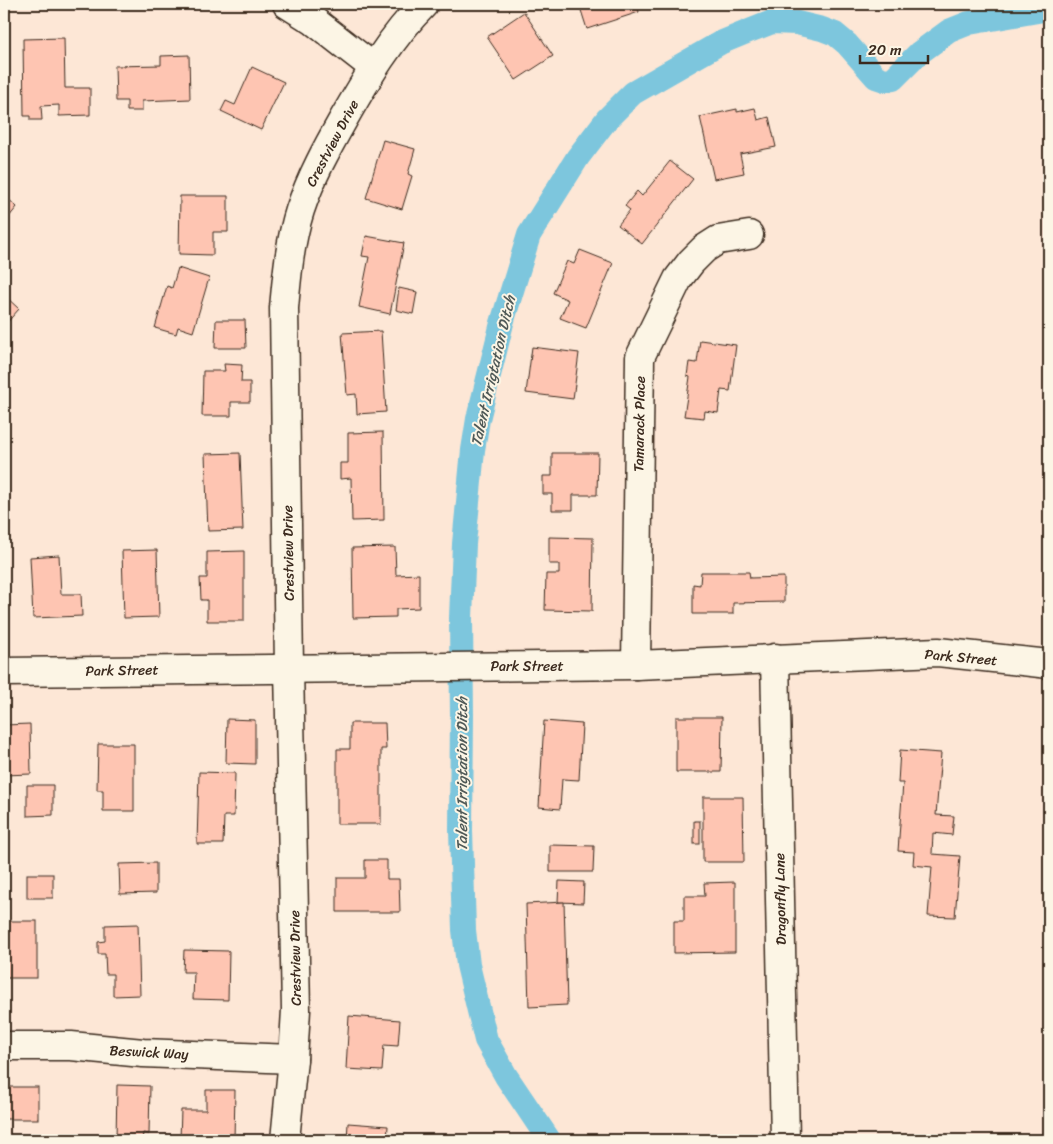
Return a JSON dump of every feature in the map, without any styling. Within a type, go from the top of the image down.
[{"type":"street","points":[[287,4],[314,21],[373,68]]},
{"type":"street","name":"Crestview Drive","points":[[284,1140],[293,1059],[296,1010],[284,308],[288,269],[299,212],[316,168],[373,68],[412,16],[424,4]]},
{"type":"street","name":"Tamarack Place","points":[[636,665],[640,357],[678,279],[691,262],[704,249],[718,240],[749,235]]},
{"type":"street","name":"Park Street","points":[[4,672],[636,665],[938,652],[1049,664]]},
{"type":"street","name":"Dragonfly Lane","points":[[776,658],[785,1140]]},
{"type":"street","name":"Beswick Way","points":[[4,1046],[71,1046],[143,1052],[293,1059]]},
{"type":"building","points":[[579,4],[637,4],[639,12],[587,29]]},
{"type":"building","points":[[524,12],[553,56],[516,80],[487,37]]},
{"type":"building","points":[[64,38],[65,88],[90,88],[90,115],[59,116],[59,105],[41,106],[42,120],[30,120],[30,116],[24,116],[23,39]]},
{"type":"building","points":[[189,55],[190,99],[142,101],[142,111],[127,111],[127,101],[116,101],[115,66],[161,65],[161,56]]},
{"type":"building","points":[[252,67],[284,82],[261,130],[221,111],[226,101],[235,105]]},
{"type":"building","points":[[755,108],[758,120],[769,117],[776,147],[740,154],[744,173],[714,179],[700,117],[737,109],[737,112]]},
{"type":"building","points":[[383,140],[415,149],[408,174],[412,176],[402,209],[366,198]]},
{"type":"building","points":[[670,161],[693,179],[642,244],[618,225],[630,210],[625,206],[637,191],[642,196]]},
{"type":"building","points":[[4,195],[17,207],[4,223]]},
{"type":"building","points":[[180,196],[228,196],[228,232],[213,232],[213,255],[179,254]]},
{"type":"building","points":[[366,236],[404,243],[390,314],[359,307],[369,257],[362,256]]},
{"type":"building","points":[[580,250],[613,263],[586,328],[560,318],[568,300],[553,293],[567,261],[574,264]]},
{"type":"building","points":[[178,268],[209,278],[193,332],[178,327],[176,334],[155,328],[167,286],[172,288]]},
{"type":"building","points":[[399,288],[417,292],[413,314],[396,310]]},
{"type":"building","points":[[4,295],[19,309],[4,326]]},
{"type":"building","points":[[216,320],[245,320],[246,348],[215,348]]},
{"type":"building","points":[[381,331],[386,412],[357,414],[356,394],[347,395],[342,333]]},
{"type":"building","points":[[700,340],[736,345],[730,391],[721,390],[718,413],[705,411],[704,418],[684,416],[690,377],[687,376],[689,362],[697,363]]},
{"type":"building","points":[[532,347],[579,353],[573,399],[526,393]]},
{"type":"building","points":[[224,364],[242,365],[241,382],[250,382],[250,402],[231,402],[231,416],[202,416],[203,371],[225,371]]},
{"type":"building","points":[[383,432],[384,520],[352,521],[351,478],[340,479],[340,463],[348,463],[348,433]]},
{"type":"building","points":[[240,453],[243,530],[208,531],[205,454]]},
{"type":"building","points":[[552,453],[598,453],[597,495],[573,495],[573,510],[552,510],[552,494],[543,494],[543,476],[552,476]]},
{"type":"building","points":[[549,537],[593,538],[592,611],[545,610],[546,574],[559,574],[559,564],[549,564]]},
{"type":"building","points":[[395,547],[396,575],[419,574],[419,608],[396,609],[396,617],[353,618],[352,548]]},
{"type":"building","points":[[157,550],[159,617],[124,618],[122,551]]},
{"type":"building","points":[[244,551],[244,621],[207,621],[207,600],[201,600],[200,578],[207,578],[207,552]]},
{"type":"building","points":[[59,555],[61,594],[81,594],[82,616],[33,618],[30,557]]},
{"type":"building","points":[[701,572],[749,572],[750,578],[784,577],[784,602],[733,603],[733,614],[693,614],[693,584],[700,585]]},
{"type":"building","points":[[676,717],[722,717],[721,772],[676,772]]},
{"type":"building","points":[[227,719],[255,720],[255,764],[226,763]]},
{"type":"building","points":[[544,721],[582,724],[579,780],[562,779],[560,809],[539,807]]},
{"type":"building","points":[[350,723],[385,723],[386,749],[381,749],[381,824],[337,824],[337,749],[350,749]]},
{"type":"building","points":[[30,724],[31,774],[4,775],[4,725]]},
{"type":"building","points":[[98,744],[134,744],[134,811],[103,811],[103,790],[97,790]]},
{"type":"building","points":[[900,750],[941,753],[936,815],[954,816],[952,835],[933,833],[932,854],[960,856],[955,917],[928,916],[932,867],[913,865],[914,852],[898,851],[903,783],[898,783]]},
{"type":"building","points":[[199,772],[235,773],[234,816],[224,816],[223,844],[197,844]]},
{"type":"building","points":[[27,785],[53,785],[53,815],[27,816]]},
{"type":"building","points":[[703,797],[743,797],[744,862],[703,862]]},
{"type":"building","points":[[694,821],[700,821],[700,844],[694,844]]},
{"type":"building","points":[[550,845],[594,846],[593,872],[550,872]]},
{"type":"building","points":[[365,860],[387,860],[387,879],[399,879],[400,912],[337,912],[337,878],[365,878]]},
{"type":"building","points":[[156,863],[156,893],[120,894],[119,864]]},
{"type":"building","points":[[27,874],[53,874],[53,898],[27,898]]},
{"type":"building","points":[[559,881],[584,882],[583,903],[558,902]]},
{"type":"building","points":[[735,882],[735,952],[674,953],[674,921],[684,921],[684,896],[705,896],[704,883]]},
{"type":"building","points":[[564,902],[567,1005],[529,1007],[526,904]]},
{"type":"building","points":[[4,921],[37,921],[37,978],[4,978]]},
{"type":"building","points":[[138,924],[140,995],[113,996],[113,974],[106,974],[105,954],[98,954],[98,942],[105,941],[105,925]]},
{"type":"building","points":[[184,950],[229,951],[228,1000],[193,999],[194,972],[183,972]]},
{"type":"building","points":[[349,1016],[400,1020],[398,1046],[384,1045],[382,1071],[346,1069]]},
{"type":"building","points":[[117,1085],[150,1086],[149,1134],[143,1133],[142,1140],[116,1140]]},
{"type":"building","points":[[4,1087],[38,1087],[38,1119],[4,1119]]},
{"type":"building","points":[[206,1090],[235,1090],[234,1140],[180,1140],[181,1110],[206,1110]]},
{"type":"building","points":[[348,1123],[388,1126],[387,1140],[347,1140]]},
{"type":"waterway","name":"Talent Irrigtation Ditch","points":[[549,1140],[506,1076],[486,1040],[468,965],[464,930],[461,830],[461,618],[464,544],[473,450],[478,419],[502,323],[529,235],[578,157],[607,119],[633,93],[720,43],[772,22],[797,23],[835,34],[847,44],[876,77],[885,80],[893,79],[919,53],[949,31],[969,23],[1049,9]]}]
